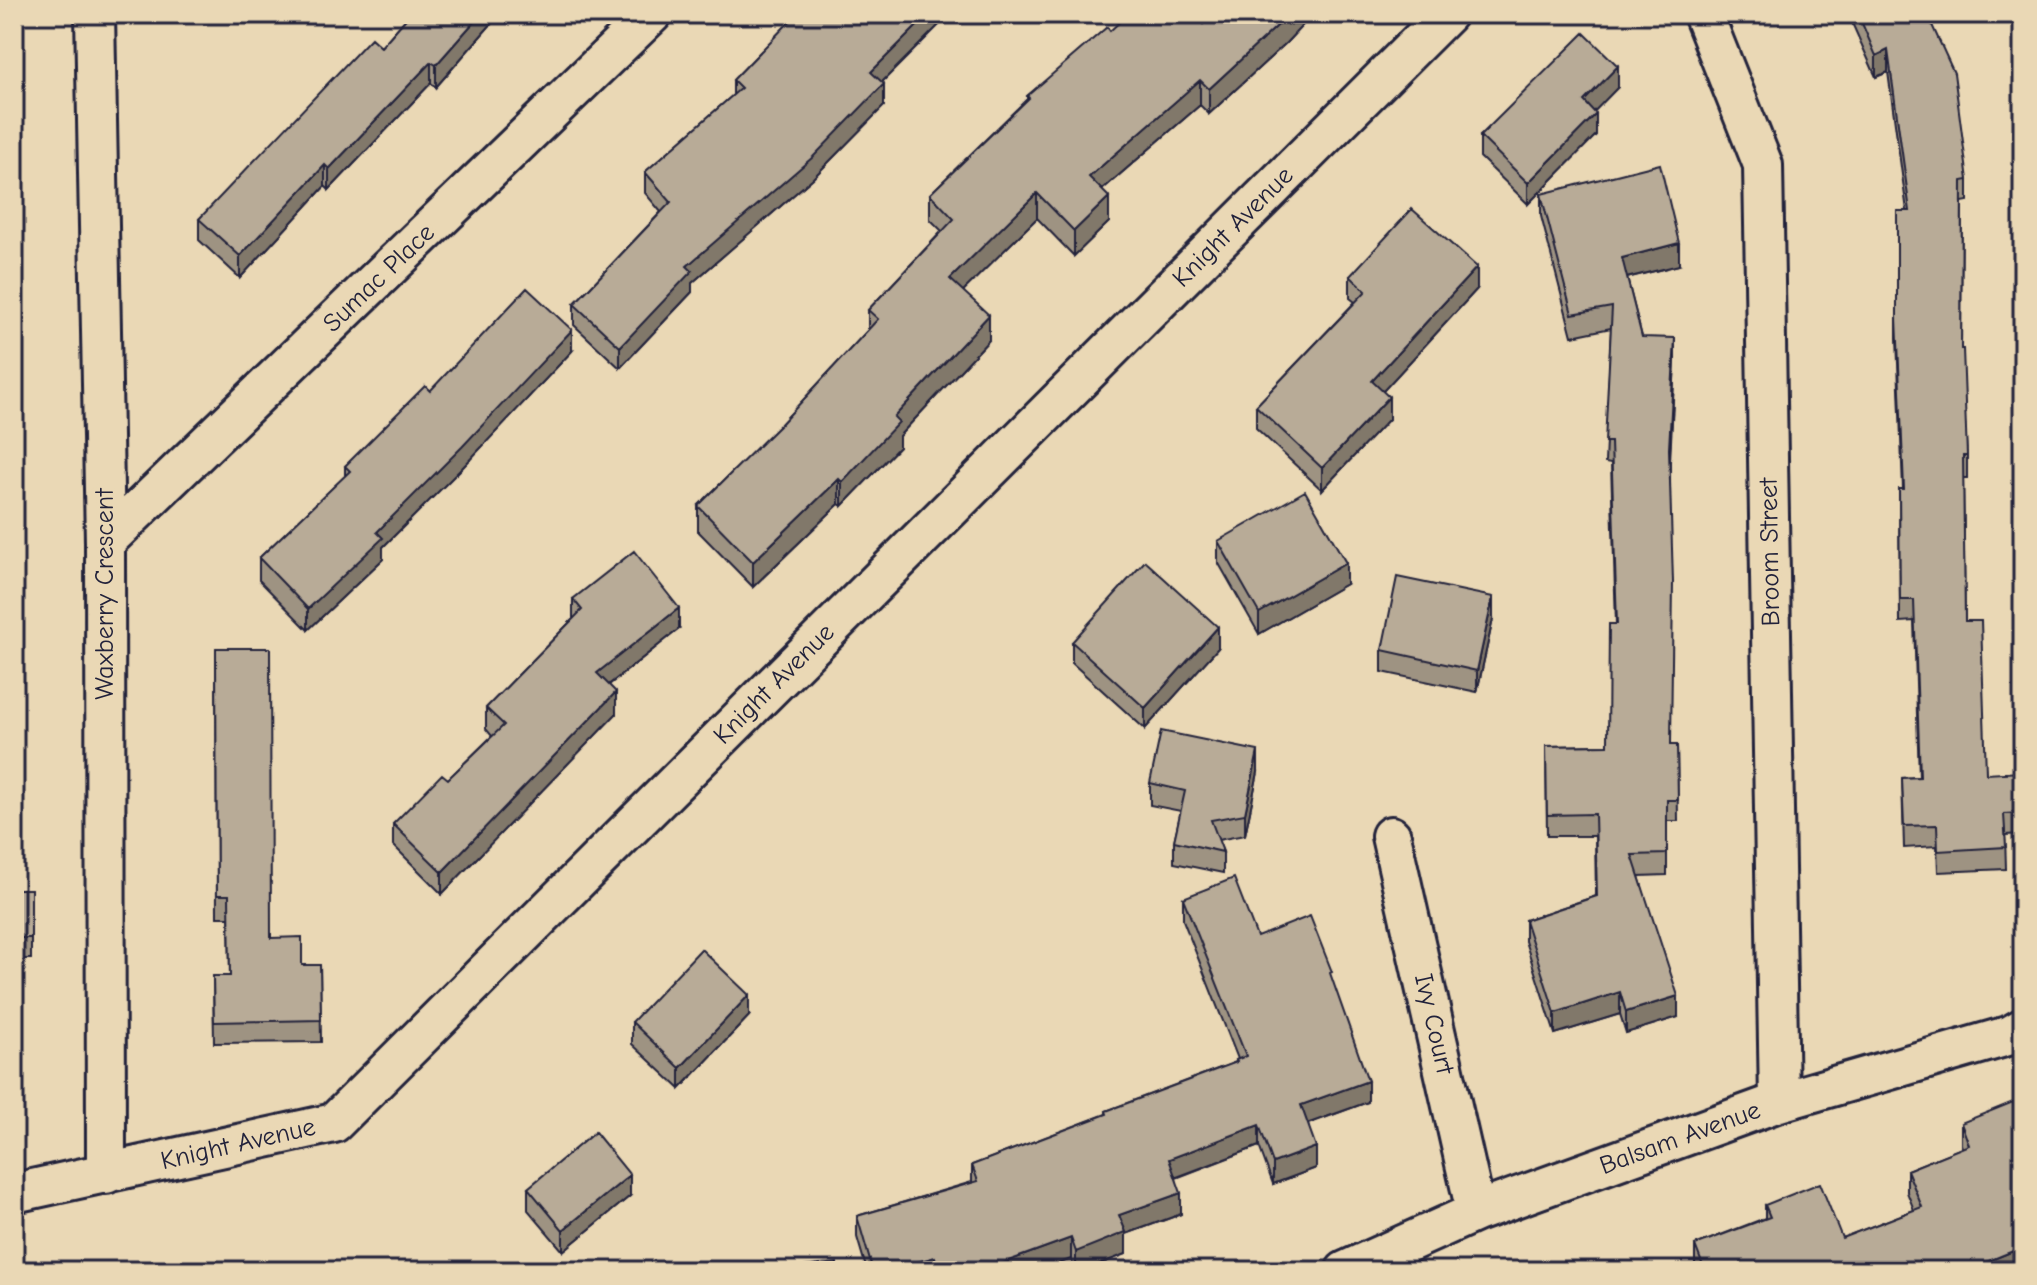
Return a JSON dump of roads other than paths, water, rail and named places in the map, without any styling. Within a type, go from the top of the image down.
[{"type":"street","name":"Waxberry Crescent","points":[[95,14],[105,542],[106,1174]]},
{"type":"street","name":"Sumac Place","points":[[105,542],[652,14]]},
{"type":"street","name":"Knight Avenue","points":[[14,1193],[334,1123],[1447,14]]},
{"type":"street","name":"Broom Street","points":[[1703,14],[1763,165],[1779,1102]]},
{"type":"street","name":"Ivy Court","points":[[1391,836],[1476,1212]]},
{"type":"street","name":"Balsam Avenue","points":[[1345,1271],[1476,1212],[1779,1102],[2011,1035],[2023,1028]]}]
